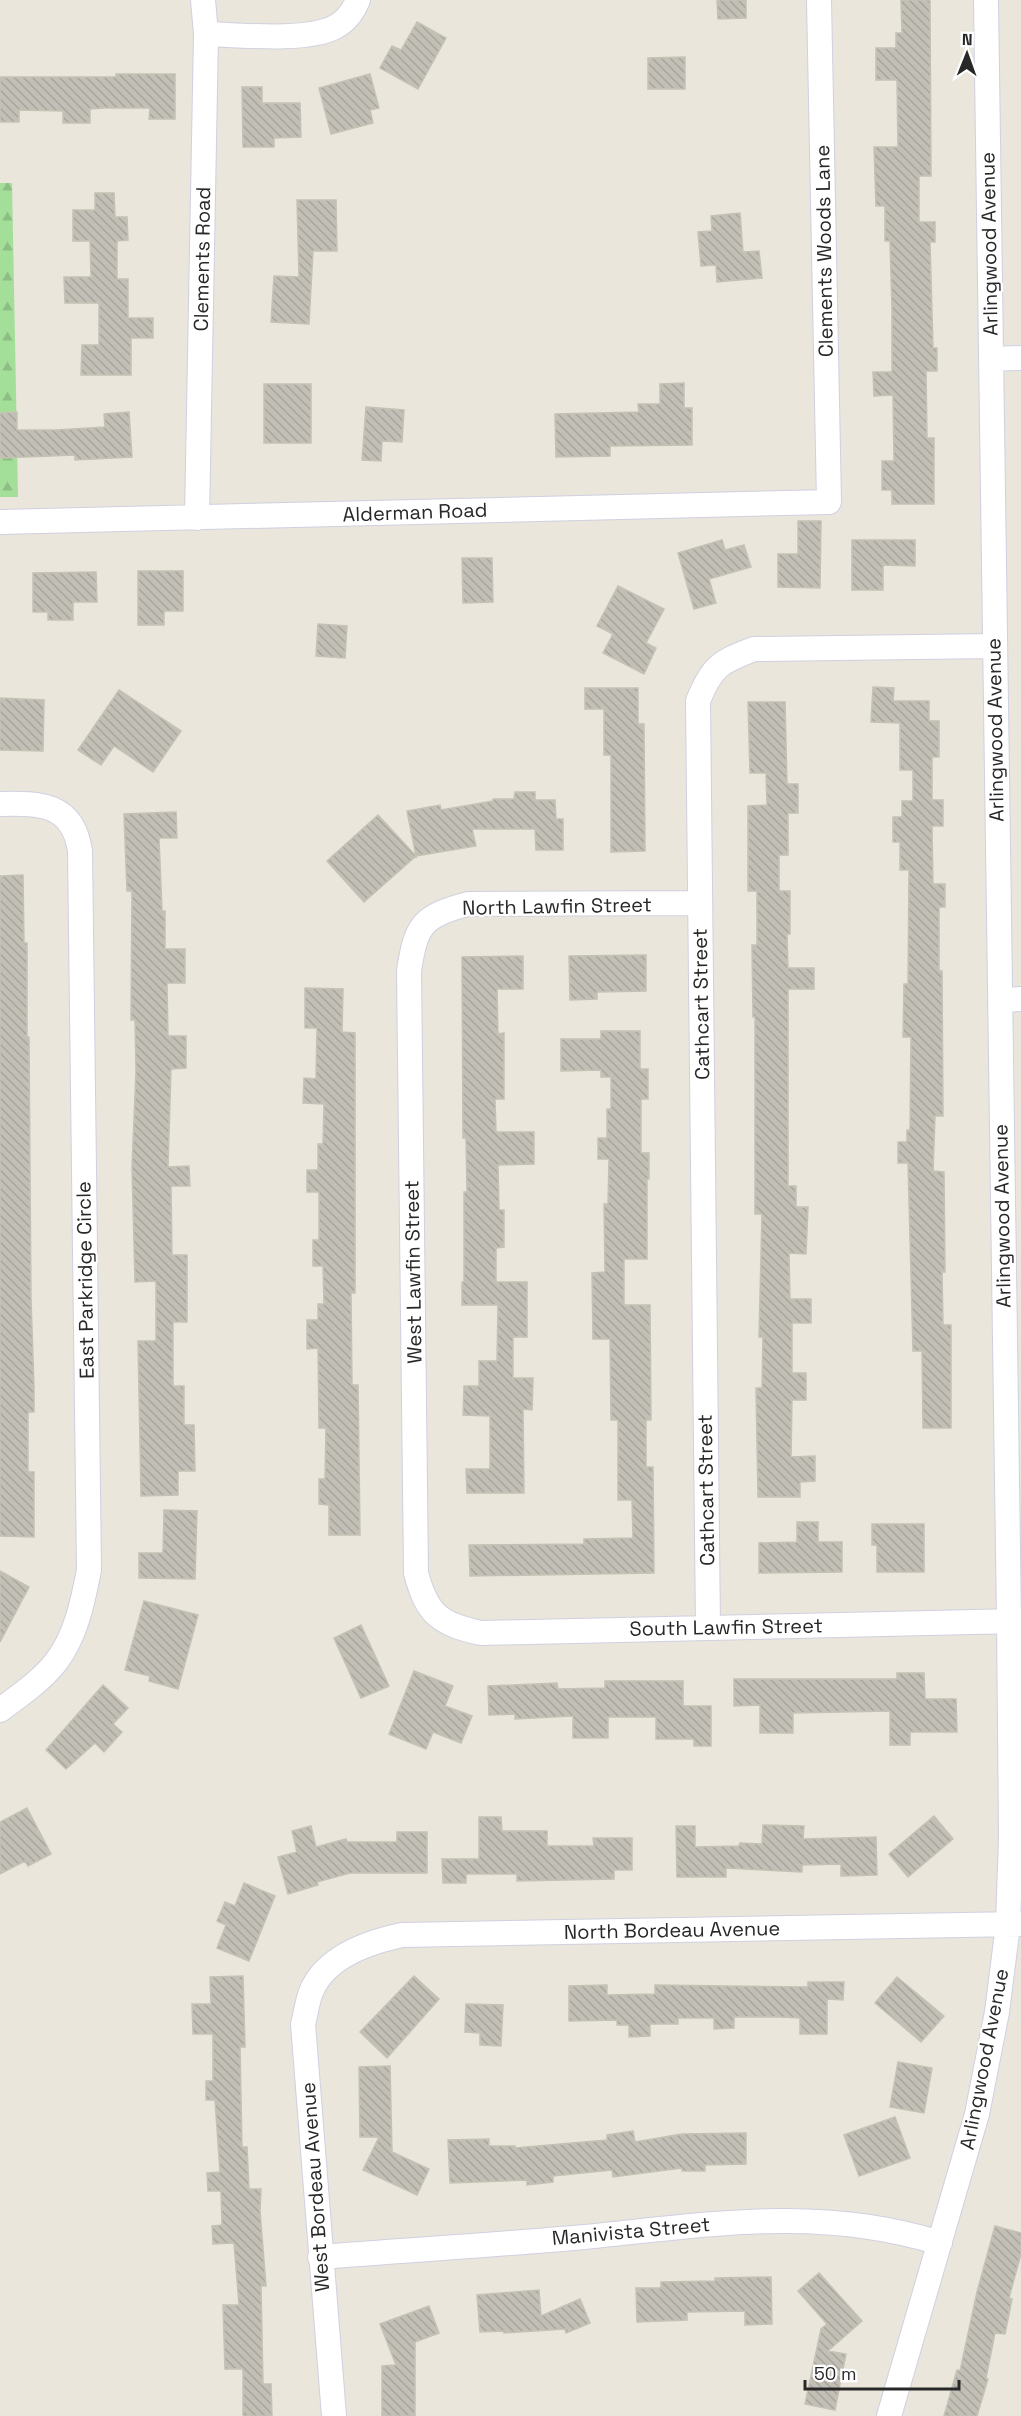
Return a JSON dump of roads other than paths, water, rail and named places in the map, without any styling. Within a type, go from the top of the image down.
[{"type":"street","name":"Clements Road","points":[[197,518],[206,34],[203,0]]},
{"type":"street","name":"Clements Woods Lane","points":[[819,0],[829,502]]},
{"type":"street","name":"Arlingwood Avenue","points":[[889,2416],[977,2114],[1015,1924],[1011,1836],[1015,1621],[1011,999],[994,646],[986,0]]},
{"type":"street","points":[[206,34],[309,35],[335,27],[355,8]]},
{"type":"street","points":[[991,359],[1021,358]]},
{"type":"street","name":"Alderman Road","points":[[0,522],[829,502]]},
{"type":"street","name":"Cathcart Street","points":[[708,1628],[698,701],[708,678],[726,660],[754,649],[994,646]]},
{"type":"street","name":"East Parkridge Circle","points":[[0,804],[36,803],[58,811],[78,835],[80,851],[89,1570],[84,1600],[73,1632],[57,1661],[32,1686],[0,1710]]},
{"type":"street","name":"North Lawfin Street","points":[[420,927],[441,911],[468,904],[700,903]]},
{"type":"street","name":"West Lawfin Street","points":[[420,927],[412,949],[409,971],[416,1573],[422,1597],[435,1614]]},
{"type":"street","name":"South Lawfin Street","points":[[435,1614],[454,1627],[481,1632],[1015,1621]]},
{"type":"street","name":"North Bordeau Avenue","points":[[331,1965],[351,1951],[402,1935],[1015,1924]]},
{"type":"street","name":"West Bordeau Avenue","points":[[331,1965],[311,1991],[303,2024],[334,2416]]},
{"type":"street","name":"Manivista Street","points":[[320,2257],[582,2237],[734,2221],[816,2220],[882,2229],[940,2243]]}]
